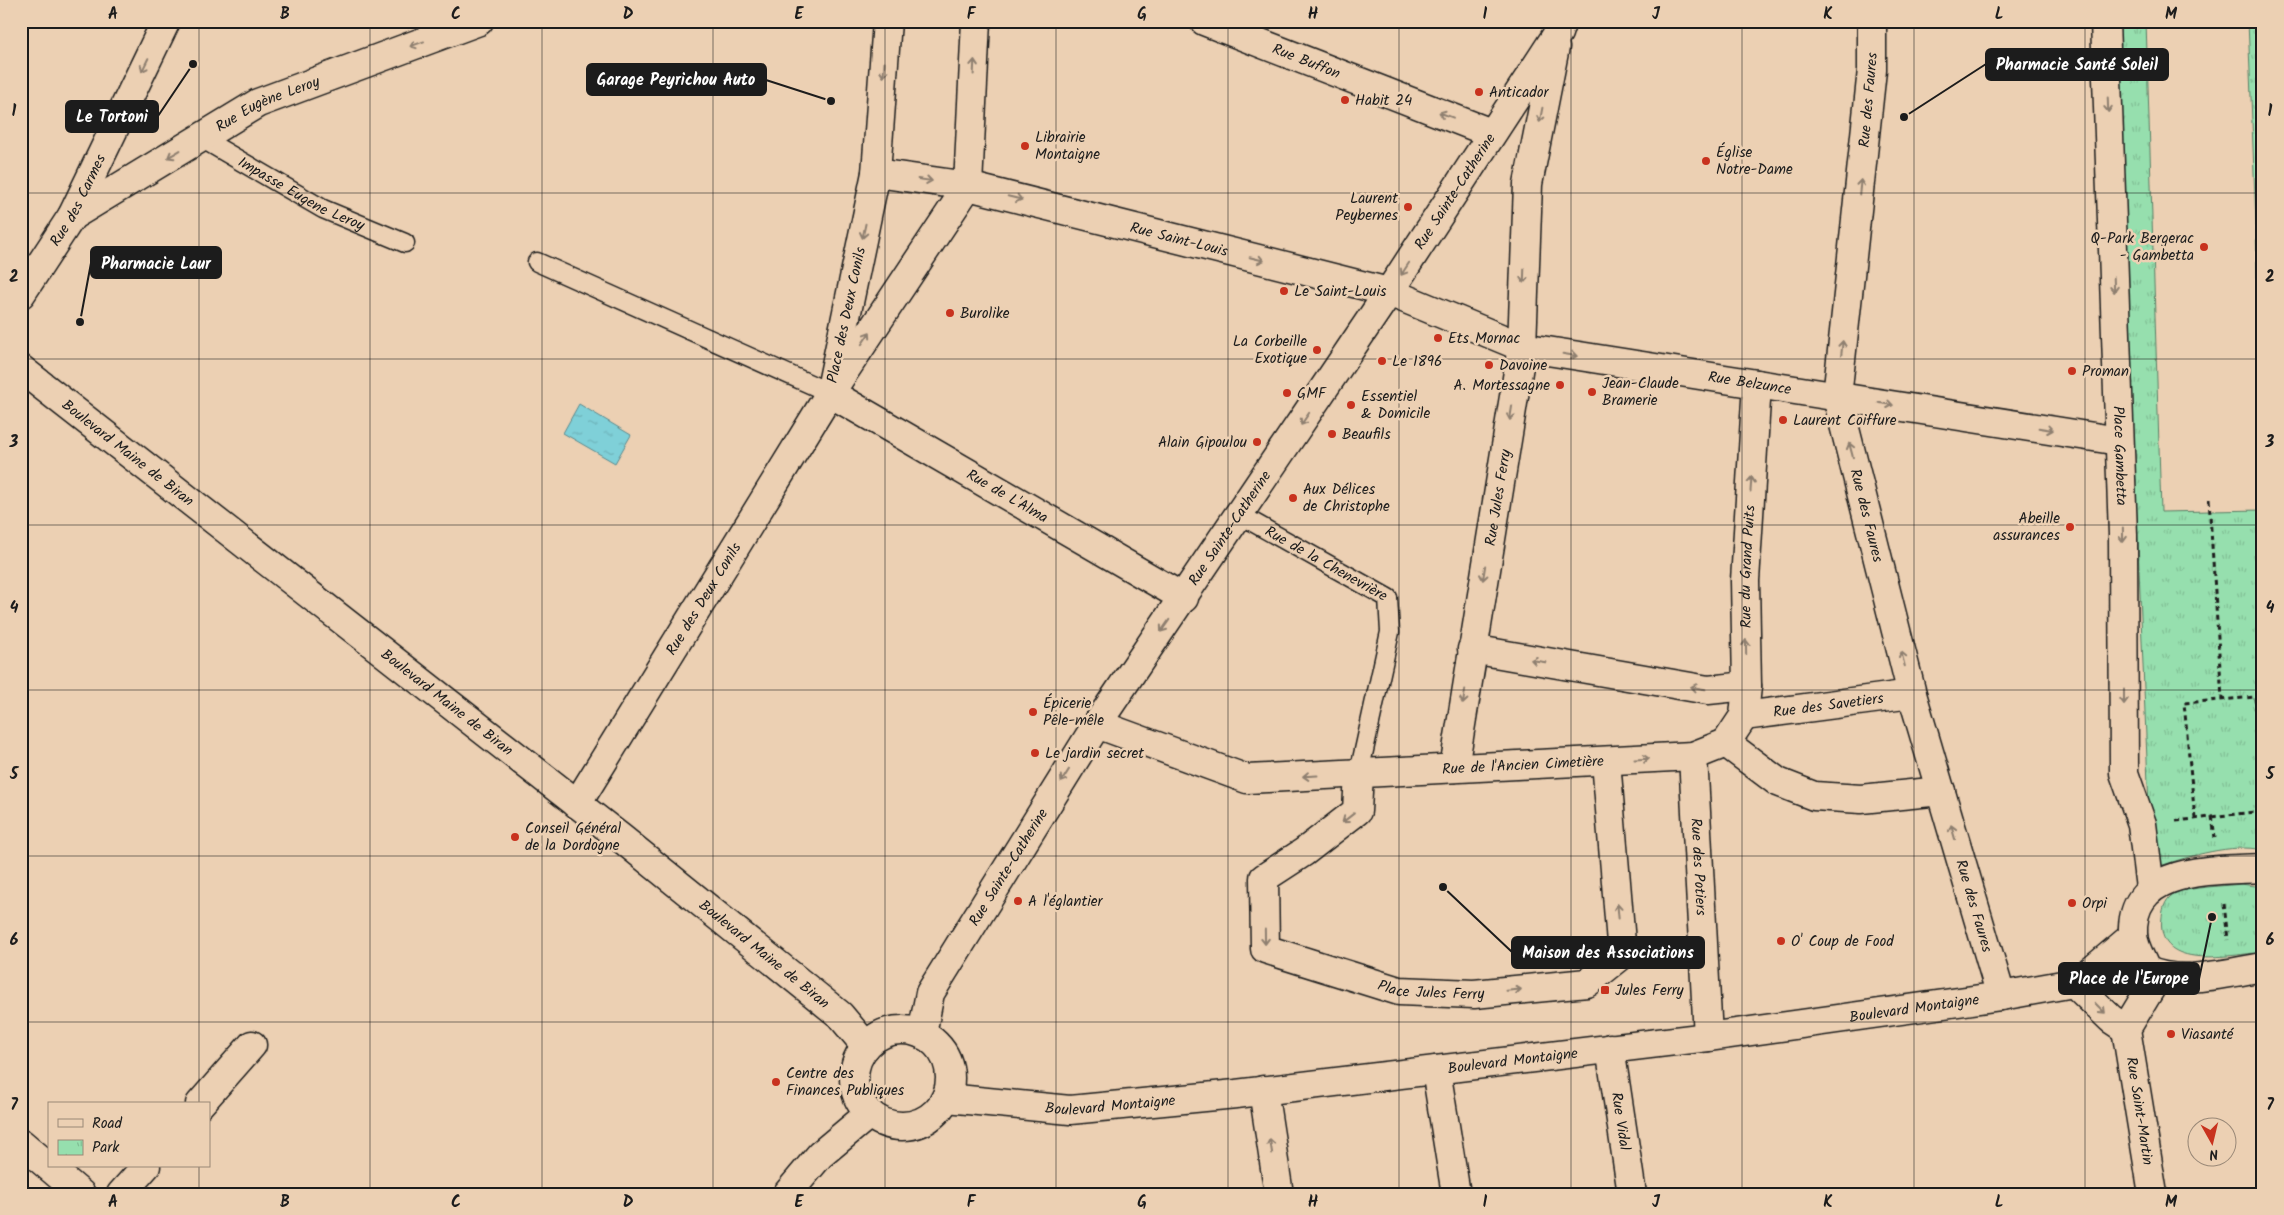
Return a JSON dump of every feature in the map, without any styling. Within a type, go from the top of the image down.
[{"type":"street","name":"Rue des Carmes","points":[[21,294],[72,216],[166,21]]},
{"type":"street","name":"Rue Eugène Leroy","points":[[72,216],[258,103],[479,21]]},
{"type":"street","name":"Place des Deux Conils","points":[[830,393],[876,173],[887,21]]},
{"type":"street","points":[[968,186],[976,21]]},
{"type":"street","name":"Rue Buffon","points":[[1204,21],[1492,133]]},
{"type":"street","name":"Rue des Faures","points":[[1872,21],[1872,70],[1837,397],[1912,694],[2001,996]]},
{"type":"street","name":"Place Gambetta","points":[[2105,21],[2123,535],[2124,773],[2142,824],[2150,888]]},
{"type":"street","name":"Rue Sainte-Catherine","points":[[922,1034],[930,993],[1097,724],[1184,598],[1389,292],[1560,27]]},
{"type":"street","name":"Rue Sainte-Catherine","points":[[1522,347],[1528,184],[1560,27]]},
{"type":"street","name":"Rue Saint-Louis","points":[[876,173],[968,186],[1389,292]]},
{"type":"street","name":"Place des Deux Conils","points":[[830,393],[968,186]]},
{"type":"street","name":"Rue Belzunce","points":[[1389,292],[1522,347],[2119,441]]},
{"type":"street","name":"Rue Jules Ferry","points":[[1472,649],[1522,347]]},
{"type":"street","name":"Boulevard Maine de Biran","points":[[21,370],[577,804],[840,1016],[866,1046]]},
{"type":"street","name":"Rue du Grand Puits","points":[[1726,743],[1744,716],[1747,686],[1744,581],[1757,384]]},
{"type":"street","name":"Rue de L'Alma","points":[[830,393],[1184,598]]},
{"type":"street","name":"Rue des Deux Conils","points":[[577,804],[830,393]]},
{"type":"street","points":[[1454,768],[1472,649],[1708,690],[1747,686]]},
{"type":"street","name":"Rue des Savetiers","points":[[1744,716],[1912,694]]},
{"type":"street","name":"Rue de l'Ancien Cimetière","points":[[1097,724],[1247,779],[1693,756],[1726,743]]},
{"type":"street","points":[[1726,743],[1778,782],[1814,796],[1861,799],[1941,791]]},
{"type":"street","name":"Rue des Potiers","points":[[1693,756],[1708,1037]]},
{"type":"street","name":"Place Jules Ferry","points":[[1359,774],[1357,811],[1304,852],[1264,878],[1265,949],[1399,991],[1474,994],[1587,983],[1622,955],[1606,761]]},
{"type":"street","points":[[2152,973],[2133,936],[2135,910],[2150,888],[2182,874],[2263,868]]},
{"type":"street","points":[[2133,936],[2075,984],[2111,1019],[2126,1029],[2152,973]]},
{"type":"street","points":[[2152,973],[2194,977],[2263,967]]},
{"type":"street","name":"Boulevard Montaigne","points":[[946,1098],[1070,1110],[1263,1090],[1708,1037],[2152,973]]},
{"type":"street","name":"Rue Saint-Martin","points":[[2126,1029],[2154,1194]]},
{"type":"street","points":[[907,1030],[922,1034],[935,1042],[944,1054],[950,1068],[950,1084],[946,1098],[938,1111],[926,1120],[912,1125],[896,1126],[882,1123],[869,1114],[860,1103],[854,1088],[857,1058],[866,1046],[878,1036],[892,1031],[907,1030]]},
{"type":"street","points":[[202,1102],[252,1044]]},
{"type":"street","name":"Rue Vidal","points":[[1610,1048],[1632,1194]]},
{"type":"street","points":[[1436,1070],[1456,1194]]},
{"type":"street","points":[[1263,1090],[1279,1194]]},
{"type":"street","points":[[787,1194],[820,1155],[869,1114]]},
{"type":"street","points":[[21,1143],[48,1166]]},
{"type":"street","points":[[50,1168],[81,1194]]},
{"type":"street","points":[[122,1194],[144,1168]]},
{"type":"lane","name":"Impasse Eugene Leroy","points":[[201,138],[323,209],[405,243]]},
{"type":"lane","points":[[537,262],[830,393]]},
{"type":"lane","name":"Rue de la Chenevrière","points":[[1240,515],[1388,598],[1390,632],[1359,774]]},
{"type":"path","points":[[2209,500],[2222,699]]},
{"type":"path","points":[[2195,819],[2184,703],[2255,697],[2263,790]]},
{"type":"path","points":[[2142,824],[2263,811]]},
{"type":"path","points":[[2212,816],[2231,972]]},
{"type":"green space","points":[[2116,21],[2146,21],[2161,512],[2262,510],[2256,224],[2248,21],[2263,21],[2263,850],[2251,848],[2225,849],[2160,866],[2150,831]]},
{"type":"green space","points":[[2241,884],[2263,887],[2263,949],[2255,953],[2210,957],[2194,956],[2180,952],[2169,945],[2163,934],[2162,917],[2164,906],[2170,897],[2190,889]]},
{"type":"water","points":[[579,404],[631,435],[615,463],[563,433]]},
{"type":"place","name":"Le Tortoni","points":[[193,64]]},
{"type":"place","name":"Anticador","points":[[1479,92]]},
{"type":"place","name":"Habit 24","points":[[1345,100]]},
{"type":"place","name":"Garage Peyrichou Auto","points":[[831,101]]},
{"type":"place","name":"Pharmacie Santé Soleil","points":[[1904,117]]},
{"type":"place","name":"Librairie Montaigne","points":[[1025,146]]},
{"type":"place","name":"Église Notre-Dame","points":[[1706,161]]},
{"type":"place","name":"Laurent Peybernes","points":[[1408,207]]},
{"type":"place","name":"Q-Park Bergerac - Gambetta","points":[[2204,247]]},
{"type":"place","name":"Le Saint-Louis","points":[[1284,291]]},
{"type":"place","name":"Burolike","points":[[950,313]]},
{"type":"place","name":"Pharmacie Laur","points":[[80,322]]},
{"type":"place","name":"Ets Mornac","points":[[1438,338]]},
{"type":"place","name":"La Corbeille Exotique","points":[[1317,350]]},
{"type":"place","name":"Le 1896","points":[[1382,361]]},
{"type":"place","name":"Davoine","points":[[1489,365]]},
{"type":"place","name":"Proman","points":[[2072,371]]},
{"type":"place","name":"A. Mortessagne","points":[[1560,385]]},
{"type":"place","name":"Jean-Claude Bramerie","points":[[1592,392]]},
{"type":"place","name":"GMF","points":[[1287,393]]},
{"type":"place","name":"Essentiel & Domicile","points":[[1351,405]]},
{"type":"place","name":"Laurent Coiffure","points":[[1783,420]]},
{"type":"place","name":"Beaufils","points":[[1332,434]]},
{"type":"place","name":"Alain Gipoulou","points":[[1257,442]]},
{"type":"place","name":"Aux Délices de Christophe","points":[[1293,498]]},
{"type":"place","name":"Abeille assurances","points":[[2070,527]]},
{"type":"place","name":"Épicerie Pêle-mêle","points":[[1033,712]]},
{"type":"place","name":"Le jardin secret","points":[[1035,753]]},
{"type":"place","name":"Conseil Général de la Dordogne","points":[[515,837]]},
{"type":"place","name":"Maison des Associations","points":[[1443,887]]},
{"type":"place","name":"A l'églantier","points":[[1018,901]]},
{"type":"place","name":"Orpi","points":[[2072,903]]},
{"type":"place","name":"Place de l'Europe","points":[[2212,917]]},
{"type":"place","name":"O' Coup de Food","points":[[1781,941]]},
{"type":"place","name":"Jules Ferry","points":[[1605,990]]},
{"type":"place","name":"Viasanté","points":[[2171,1034]]},
{"type":"place","name":"Centre des Finances Publiques","points":[[776,1082]]}]
